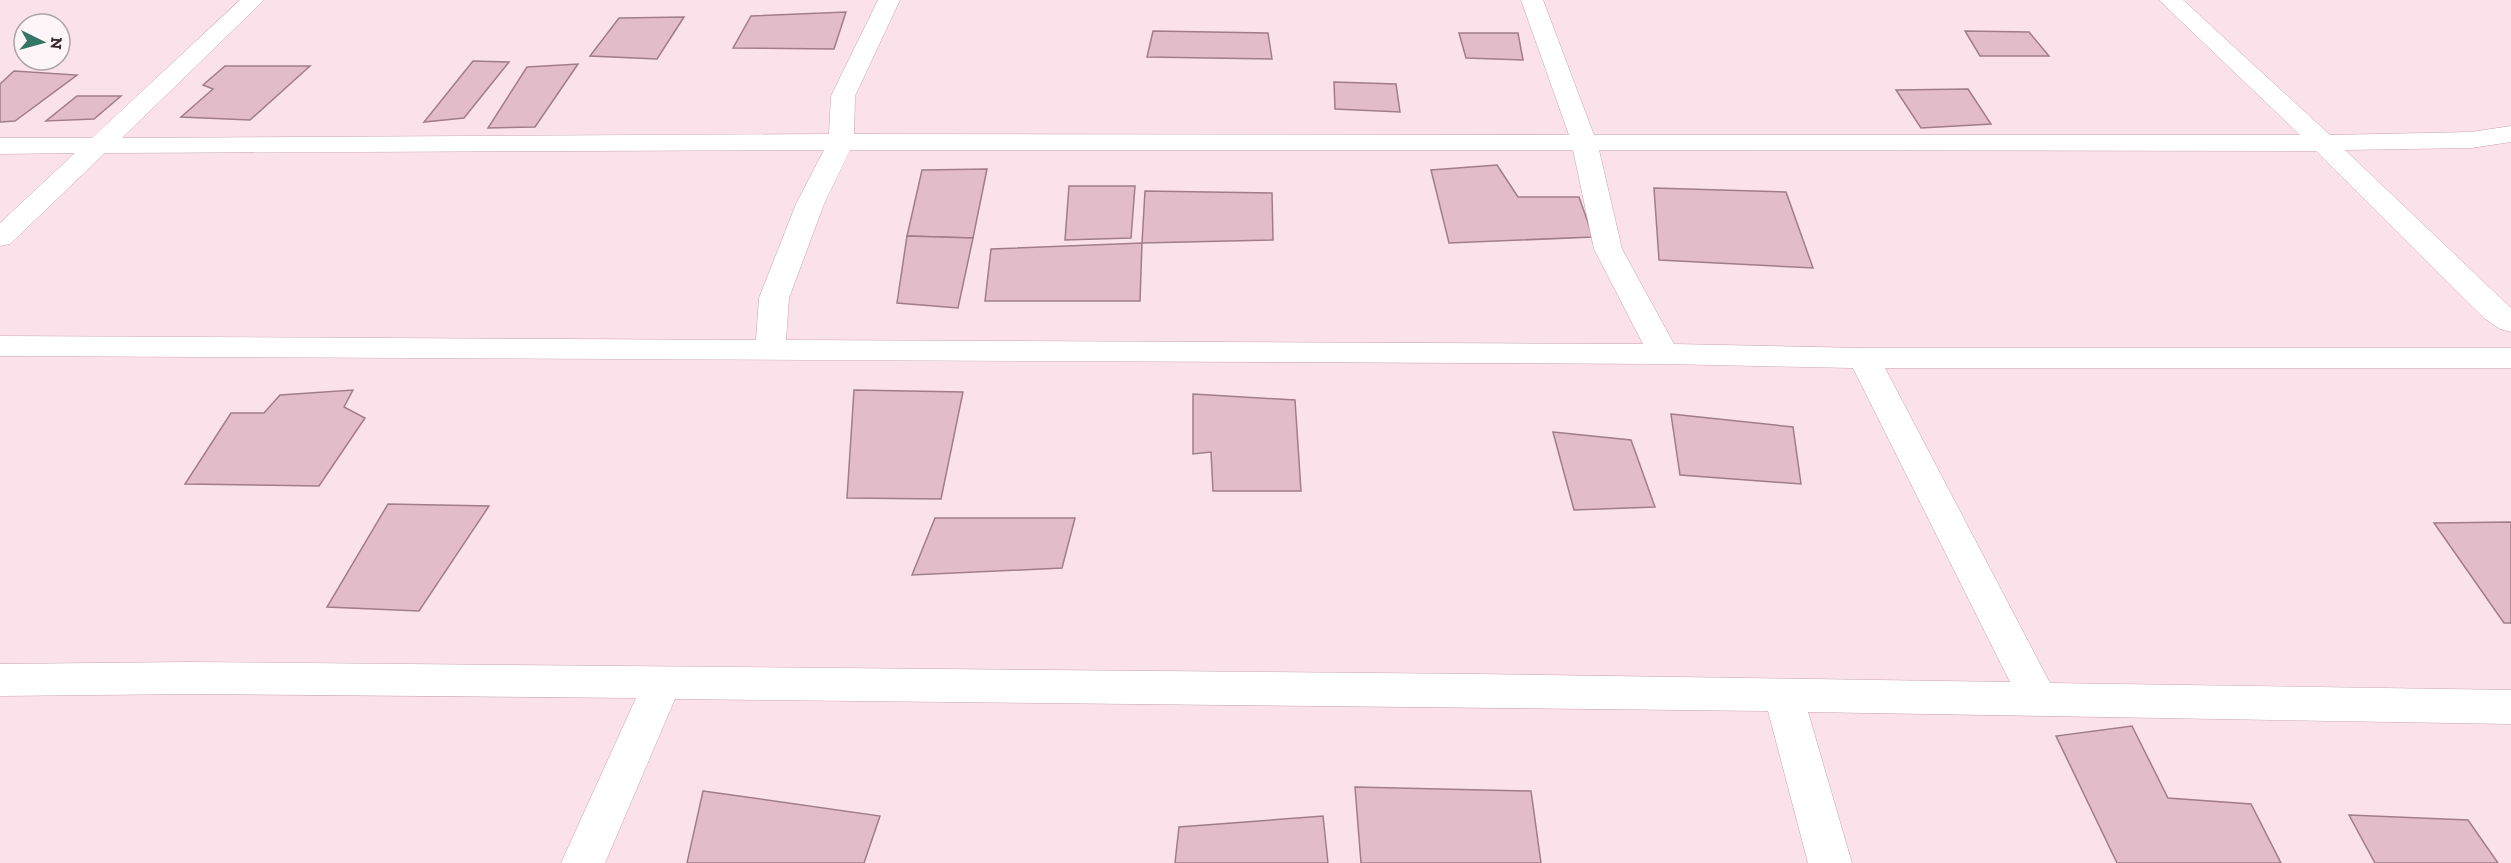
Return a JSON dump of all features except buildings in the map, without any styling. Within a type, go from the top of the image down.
[{"type":"street","points":[[0,238],[253,0]]},
{"type":"street","points":[[770,351],[774,298],[810,204],[841,142],[843,96],[890,0]]},
{"type":"street","points":[[1532,0],[1585,144],[1608,249],[1664,354]]},
{"type":"street","points":[[2170,0],[2323,143],[2495,312],[2511,321]]},
{"type":"street","points":[[0,146],[841,142],[2323,143],[2471,140],[2511,134]]},
{"type":"street","points":[[0,346],[1664,354],[1864,358],[2511,358]]},
{"type":"street","points":[[1864,358],[2038,699]]},
{"type":"street","points":[[0,680],[201,678],[1489,690],[1784,697],[2511,707]]},
{"type":"street","points":[[583,863],[663,682]]},
{"type":"street","points":[[1784,697],[1830,863]]}]
